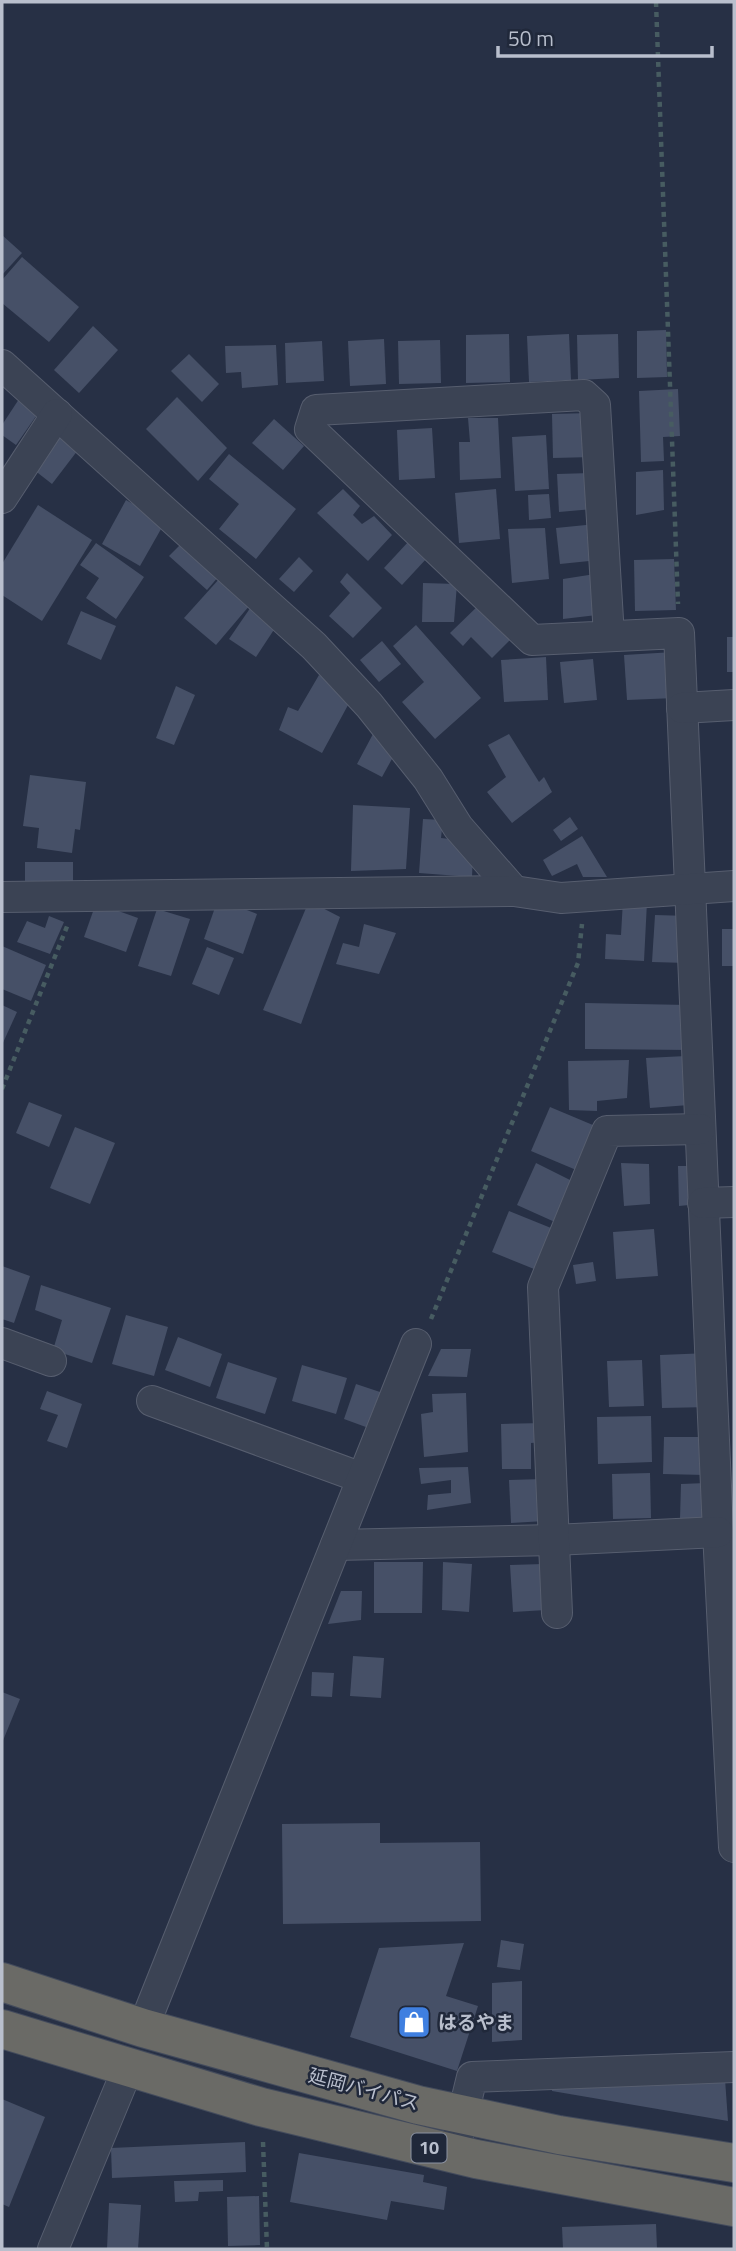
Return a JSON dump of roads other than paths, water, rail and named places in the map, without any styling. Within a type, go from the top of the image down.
[{"type":"highway","name":"延岡バイパス","points":[[2,1982],[143,2028],[418,2105],[559,2135],[734,2163]]},
{"type":"highway","name":"延岡バイパス","points":[[2,2029],[261,2107],[453,2154],[734,2207]]},
{"type":"street","points":[[2,365],[314,646],[369,705],[428,779],[458,827],[514,891]]},
{"type":"street","points":[[609,636],[595,405],[584,395],[316,410],[310,429],[532,640],[679,633],[734,1847]]},
{"type":"street","points":[[2,498],[57,414]]},
{"type":"street","points":[[682,708],[734,705]]},
{"type":"street","points":[[2,897],[514,891],[561,898],[734,886]]},
{"type":"street","points":[[557,1613],[543,1287],[607,1131],[700,1129]]},
{"type":"street","points":[[704,1203],[734,1202]]},
{"type":"street","points":[[2,1343],[51,1361]]},
{"type":"street","points":[[143,2028],[416,1344]]},
{"type":"street","points":[[152,1401],[362,1478]]},
{"type":"street","points":[[336,1545],[554,1540],[718,1532]]},
{"type":"street","points":[[453,2154],[472,2077],[734,2067]]},
{"type":"street","points":[[53,2249],[128,2068]]},
{"type":"place","name":"はるやま","points":[[414,2022]]}]
